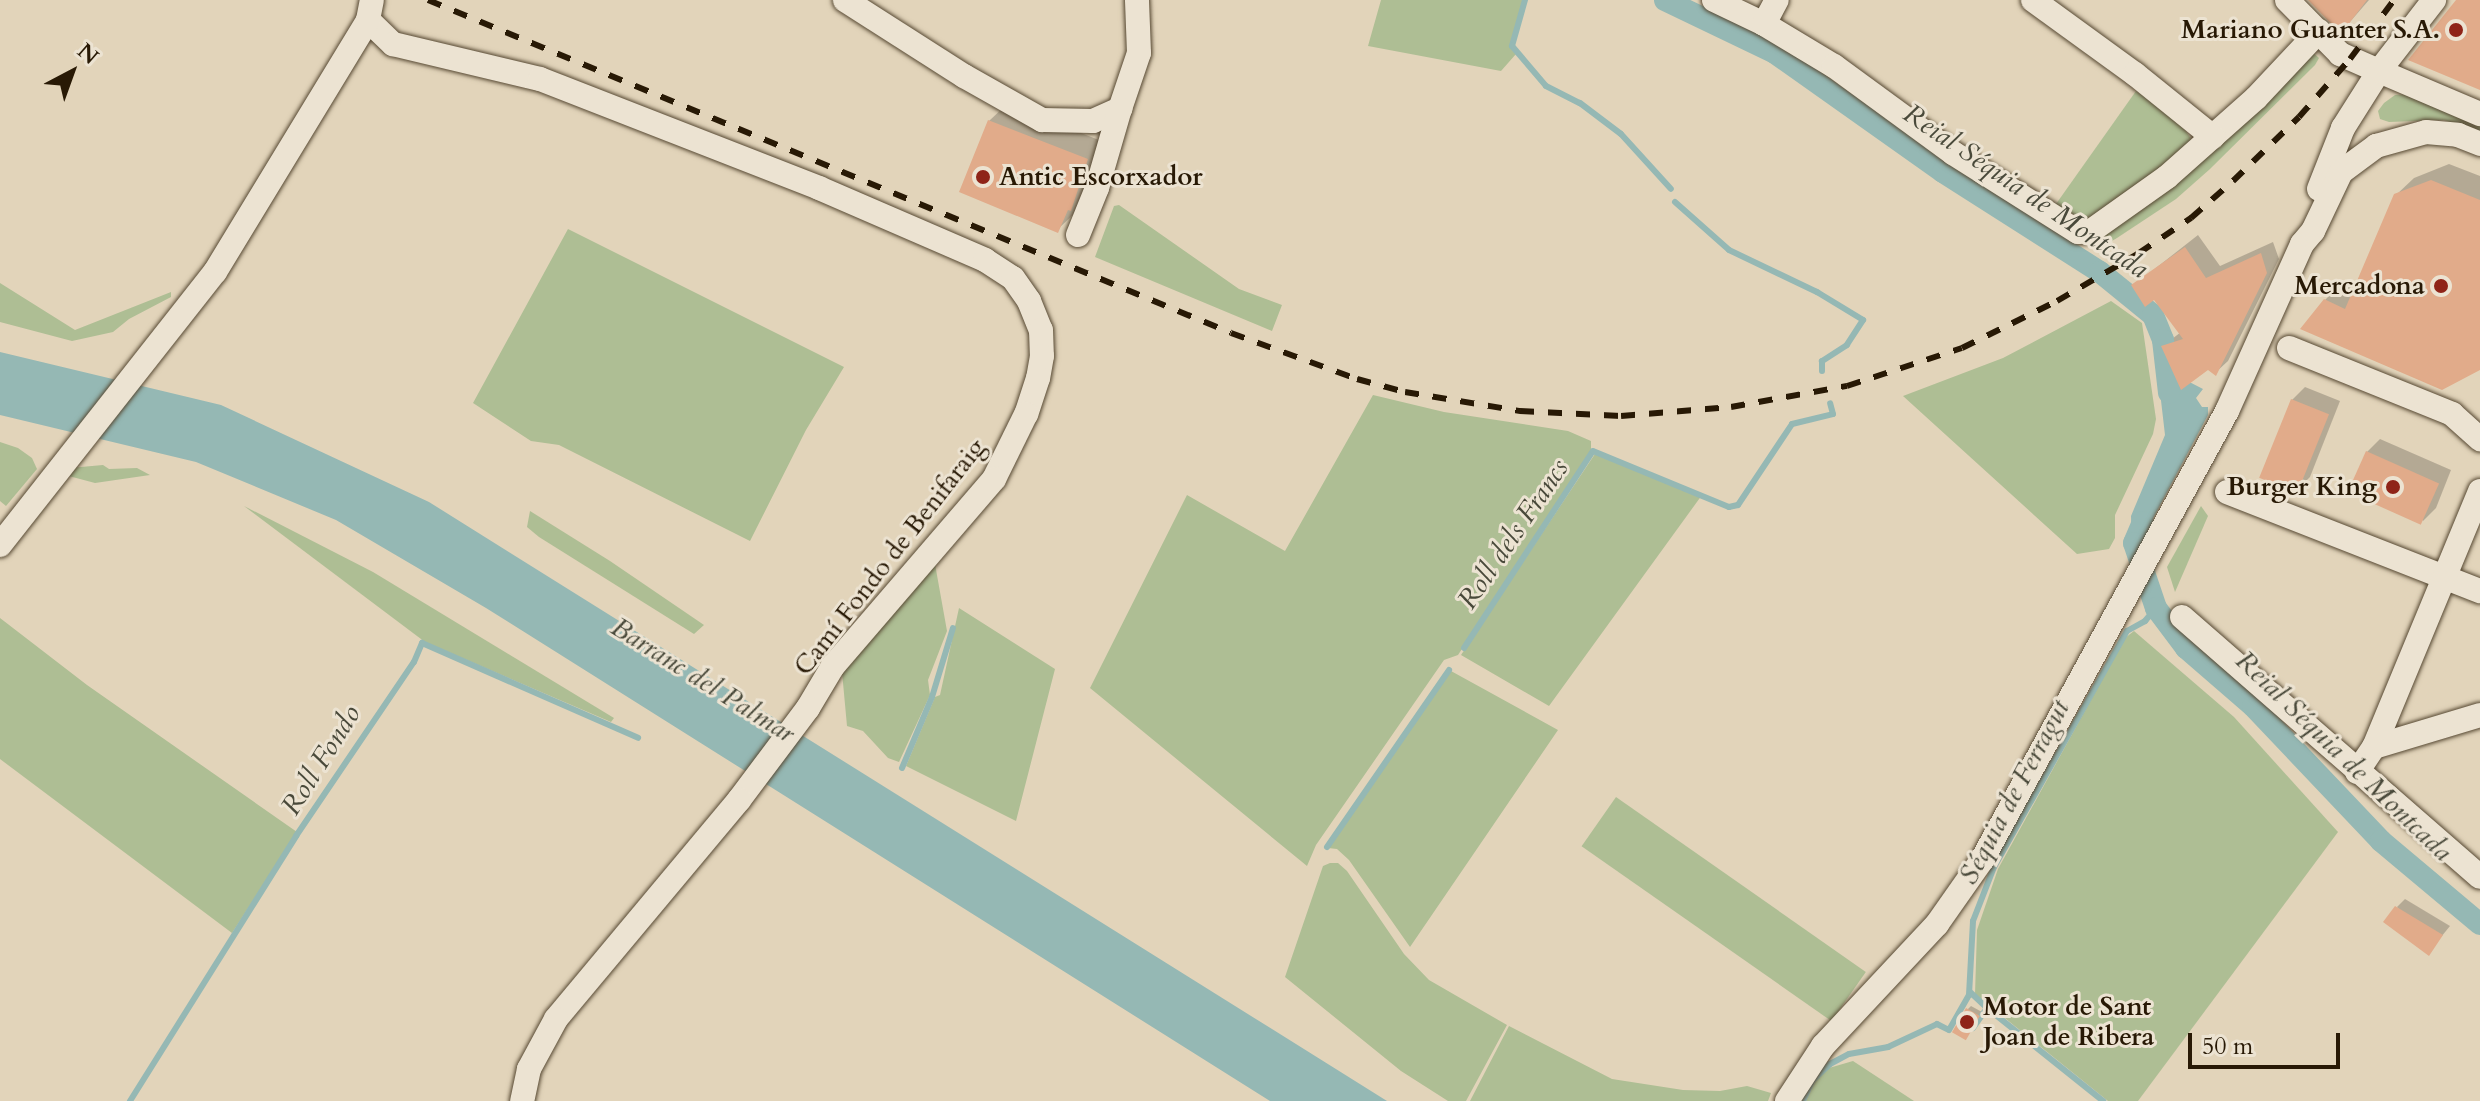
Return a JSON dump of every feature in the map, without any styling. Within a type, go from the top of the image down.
[{"type":"street","points":[[845,0],[964,76],[1042,120],[1093,121],[1120,109]]},
{"type":"street","points":[[1078,235],[1097,188],[1139,53],[1137,0]]},
{"type":"street","points":[[1714,0],[1764,24],[1834,66],[1953,153],[2078,232],[2091,231],[2167,177],[2213,137],[2319,31]]},
{"type":"street","points":[[1764,24],[1777,0]]},
{"type":"street","points":[[2033,0],[2135,74],[2213,137]]},
{"type":"street","points":[[2287,0],[2350,59],[2480,114]]},
{"type":"street","points":[[2302,244],[2303,227],[2343,128],[2379,71],[2434,0]]},
{"type":"street","points":[[0,545],[215,272],[370,10]]},
{"type":"street","name":"Camí Fondo de Benifaraig","points":[[370,10],[393,44],[540,79],[819,188],[985,260],[1013,278],[1029,301],[1041,330],[1042,356],[1026,414],[994,479],[833,666],[808,708],[739,800],[556,1019],[529,1069],[522,1101]]},
{"type":"street","points":[[2350,59],[2361,97],[2359,116],[2363,128],[2376,140],[2388,141]]},
{"type":"street","points":[[1787,1101],[1823,1046],[1923,940],[1955,900],[2006,819],[2245,375],[2302,244],[2313,231],[2341,172],[2365,152],[2388,141],[2426,132],[2458,135],[2480,144]]},
{"type":"street","points":[[2289,348],[2452,414],[2480,417]]},
{"type":"street","points":[[2452,414],[2480,436]]},
{"type":"street","points":[[2357,772],[2374,747],[2480,491]]},
{"type":"street","points":[[2227,492],[2480,591]]},
{"type":"street","points":[[2182,617],[2480,877]]},
{"type":"street","points":[[2374,747],[2480,715]]},
{"type":"green space","points":[[1381,0],[1523,0],[1510,47],[1516,54],[1501,71],[1368,46]]},
{"type":"green space","points":[[2310,50],[2319,58],[2315,65],[2176,199],[2105,245],[2095,239]]},
{"type":"green space","points":[[2136,91],[2180,122],[2191,139],[2188,149],[2088,223],[2056,204]]},
{"type":"green space","points":[[2407,94],[2480,124],[2480,132],[2444,120],[2389,122],[2380,119],[2378,111],[2384,103],[2395,95]]},
{"type":"green space","points":[[1119,205],[1239,289],[1282,305],[1272,331],[1095,257],[1114,206]]},
{"type":"green space","points":[[568,229],[844,367],[806,430],[750,541],[559,445],[531,441],[473,403]]},
{"type":"green space","points":[[0,283],[75,330],[171,292],[171,297],[129,319],[113,332],[72,341],[0,322]]},
{"type":"green space","points":[[2111,301],[2142,323],[2156,419],[2153,434],[2115,515],[2115,538],[2109,549],[2077,554],[1903,396],[2003,358]]},
{"type":"green space","points":[[1373,395],[1444,412],[1568,431],[1591,441],[1591,451],[1458,655],[1444,660],[1316,845],[1307,866],[1090,688],[1187,495],[1285,551]]},
{"type":"green space","points":[[0,442],[18,448],[32,458],[37,469],[6,506],[0,501]]},
{"type":"green space","points":[[1597,451],[1626,466],[1702,495],[1549,706],[1461,655]]},
{"type":"green space","points":[[103,465],[109,469],[137,468],[150,475],[95,483],[65,475],[70,468]]},
{"type":"green space","points":[[244,506],[373,572],[614,718],[611,722],[425,642]]},
{"type":"green space","points":[[2201,506],[2208,516],[2175,592],[2167,567]]},
{"type":"green space","points":[[530,511],[704,625],[694,634],[539,537],[527,527]]},
{"type":"green space","points":[[935,564],[947,631],[928,680],[930,695],[899,762],[888,758],[863,731],[847,726],[842,672]]},
{"type":"green space","points":[[959,608],[1055,669],[1016,821],[906,766],[935,697],[940,695]]},
{"type":"green space","points":[[0,618],[87,685],[297,832],[232,933],[0,759]]},
{"type":"green space","points":[[2134,631],[2234,717],[2338,832],[2138,1101],[2108,1101],[1975,994],[1977,930],[1998,869],[2125,638]]},
{"type":"green space","points":[[1451,671],[1558,730],[1410,947],[1349,860],[1337,849],[1328,848]]},
{"type":"green space","points":[[1616,797],[1866,972],[1831,1021],[1582,846]]},
{"type":"green space","points":[[1338,863],[1347,871],[1404,954],[1429,980],[1507,1025],[1466,1101],[1448,1101],[1401,1071],[1285,977],[1323,866]]},
{"type":"green space","points":[[1509,1026],[1612,1079],[1683,1090],[1720,1091],[1747,1086],[1771,1093],[1768,1101],[1470,1101]]},
{"type":"green space","points":[[1853,1061],[1914,1101],[1806,1101],[1817,1078],[1829,1068]]},
{"type":"water","name":"Barranc del Palmar","points":[[0,352],[221,405],[429,502],[1387,1101],[1270,1101],[486,608],[336,520],[196,462],[0,415]]},
{"type":"water","points":[[2165,364],[2168,371],[2203,389],[2196,398],[2202,407],[2208,407],[2208,415],[2132,552],[2131,516],[2165,435],[2157,366]]},
{"type":"building","points":[[2308,0],[2367,0],[2341,34]]},
{"type":"building","name":"Mariano Guanter S.A.","points":[[2456,0],[2480,0],[2480,90],[2408,60]]},
{"type":"building","name":"Antic Escorxador","points":[[988,120],[1088,159],[1071,211],[1068,210],[1058,233],[959,192]]},
{"type":"building","points":[[2431,180],[2480,200],[2480,370],[2442,390],[2300,329],[2324,299],[2345,309],[2394,194]]},
{"type":"building","points":[[2185,247],[2206,278],[2261,253],[2267,273],[2216,376],[2208,370],[2181,390],[2161,346],[2183,339],[2154,300],[2145,307],[2131,285]]},
{"type":"building","points":[[2291,399],[2329,414],[2297,493],[2259,478]]},
{"type":"building","name":"Burger King","points":[[2366,451],[2439,484],[2421,525],[2348,492]]},
{"type":"building","points":[[2395,906],[2443,935],[2429,956],[2383,922]]},
{"type":"building","name":"Motor de Sant Joan de Ribera","points":[[1966,1008],[1980,1016],[1966,1040],[1952,1032]]},
{"type":"waterway","points":[[1525,0],[1512,46],[1546,86],[1580,103],[1621,134],[1671,189]]},
{"type":"waterway","name":"Reial Séquia de Montcada","points":[[1665,0],[1775,53],[1943,172],[2100,272],[2153,315],[2163,340],[2169,393]]},
{"type":"waterway","points":[[1675,202],[1729,250],[1817,292],[1863,320],[1847,345],[1822,361],[1822,371]]},
{"type":"waterway","name":"Roll dels Francs","points":[[1464,648],[1593,451],[1729,507],[1738,505],[1792,424],[1833,414],[1830,403]]},
{"type":"waterway","name":"Reial Séquia de Montcada","points":[[2143,522],[2134,543],[2156,608],[2186,648],[2253,706],[2381,841],[2480,924]]},
{"type":"waterway","name":"Séquia de Ferragut","points":[[1803,1101],[1813,1080],[1830,1064],[1849,1054],[1888,1047],[1937,1024],[1949,1030],[1969,995],[1973,921],[1994,867],[2127,631],[2145,621],[2156,608]]},
{"type":"waterway","name":"Roll Fondo","points":[[902,768],[932,697],[953,628]]},
{"type":"waterway","name":"Roll Fondo","points":[[130,1101],[296,836],[414,662],[422,643],[638,738]]},
{"type":"waterway","name":"Roll dels Francs","points":[[1327,847],[1449,670]]},
{"type":"waterway","points":[[1970,992],[1987,1008]]},
{"type":"waterway","points":[[1973,1028],[1987,1008],[2103,1101]]},
{"type":"railway","points":[[428,0],[1231,333],[1357,379],[1405,392],[1520,411],[1621,416],[1731,407],[1847,386],[1962,348],[2057,301],[2191,218],[2233,181],[2299,117],[2350,59],[2394,0]]},
{"type":"place","name":"Mariano Guanter S.A.","points":[[2456,30]]},
{"type":"place","name":"Antic Escorxador","points":[[983,177]]},
{"type":"place","name":"Mercadona","points":[[2441,286]]},
{"type":"place","name":"Burger King","points":[[2393,487]]},
{"type":"place","name":"Motor de Sant Joan de Ribera","points":[[1967,1022]]}]
